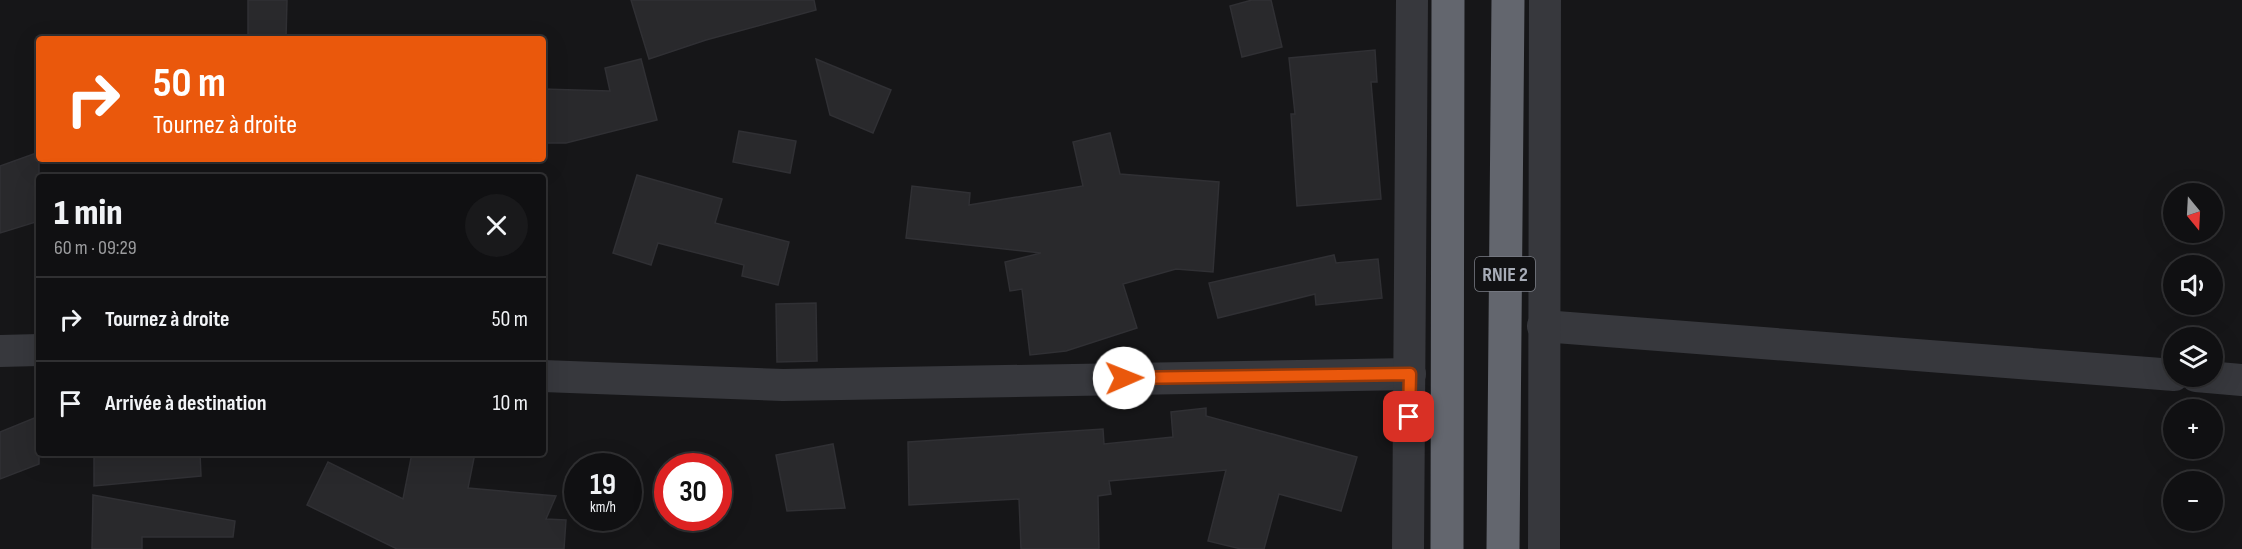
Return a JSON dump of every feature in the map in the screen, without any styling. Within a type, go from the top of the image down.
[{"type":"highway","name":"RNIE 2","points":[[1446,549],[1448,0]]},
{"type":"highway","name":"RNIE 2","points":[[1503,549],[1508,0]]},
{"type":"street","points":[[1408,549],[1412,0]]},
{"type":"street","points":[[1544,549],[1545,0]]},
{"type":"street","points":[[1543,326],[2163,374]]},
{"type":"street","points":[[0,351],[36,350]]},
{"type":"street","points":[[546,376],[783,385],[1410,374]]},
{"type":"street","points":[[2223,378],[2242,380]]},
{"type":"building","points":[[248,0],[287,0],[286,36],[248,36]]},
{"type":"building","points":[[631,0],[814,0],[816,10],[706,40],[649,59]]},
{"type":"building","points":[[1252,0],[1271,0],[1282,47],[1242,57],[1230,6]]},
{"type":"building","points":[[1375,50],[1377,82],[1371,82],[1381,199],[1297,206],[1291,114],[1295,114],[1289,58]]},
{"type":"building","points":[[641,59],[657,120],[566,143],[546,143],[546,89],[610,91],[605,68]]},
{"type":"building","points":[[816,59],[891,90],[873,133],[830,115]]},
{"type":"building","points":[[739,131],[796,141],[790,173],[733,162]]},
{"type":"building","points":[[1110,133],[1120,174],[1219,182],[1213,272],[1176,269],[1123,284],[1137,328],[1066,351],[1030,355],[1022,289],[1010,291],[1005,262],[1041,253],[906,238],[912,186],[970,193],[969,205],[1083,186],[1073,142]]},
{"type":"building","points":[[36,153],[36,162],[39,162],[39,174],[36,174],[36,222],[0,233],[0,166]]},
{"type":"building","points":[[637,175],[722,199],[715,223],[789,242],[778,285],[742,276],[744,265],[658,243],[651,265],[613,253]]},
{"type":"building","points":[[1334,255],[1336,263],[1378,259],[1382,298],[1316,305],[1315,294],[1218,318],[1209,283]]},
{"type":"building","points":[[816,303],[817,361],[777,362],[776,304]]},
{"type":"building","points":[[1206,408],[1206,416],[1357,457],[1341,511],[1279,494],[1264,549],[1241,549],[1208,541],[1226,470],[1109,481],[1111,494],[1098,496],[1099,549],[1021,549],[1019,499],[909,505],[908,442],[1103,429],[1104,444],[1173,437],[1171,412]]},
{"type":"building","points":[[36,417],[36,456],[39,456],[39,464],[0,479],[0,432]]},
{"type":"building","points":[[833,444],[845,508],[787,511],[776,455]]},
{"type":"building","points":[[94,456],[200,456],[201,476],[94,486]]},
{"type":"building","points":[[411,456],[474,456],[468,488],[556,496],[546,519],[564,520],[564,549],[397,549],[307,505],[328,462],[403,499]]},
{"type":"building","points":[[93,495],[235,521],[233,537],[142,537],[142,549],[92,549]]},
{"type":"route","points":[[1124,378],[1410,374],[1409,417]]}]
